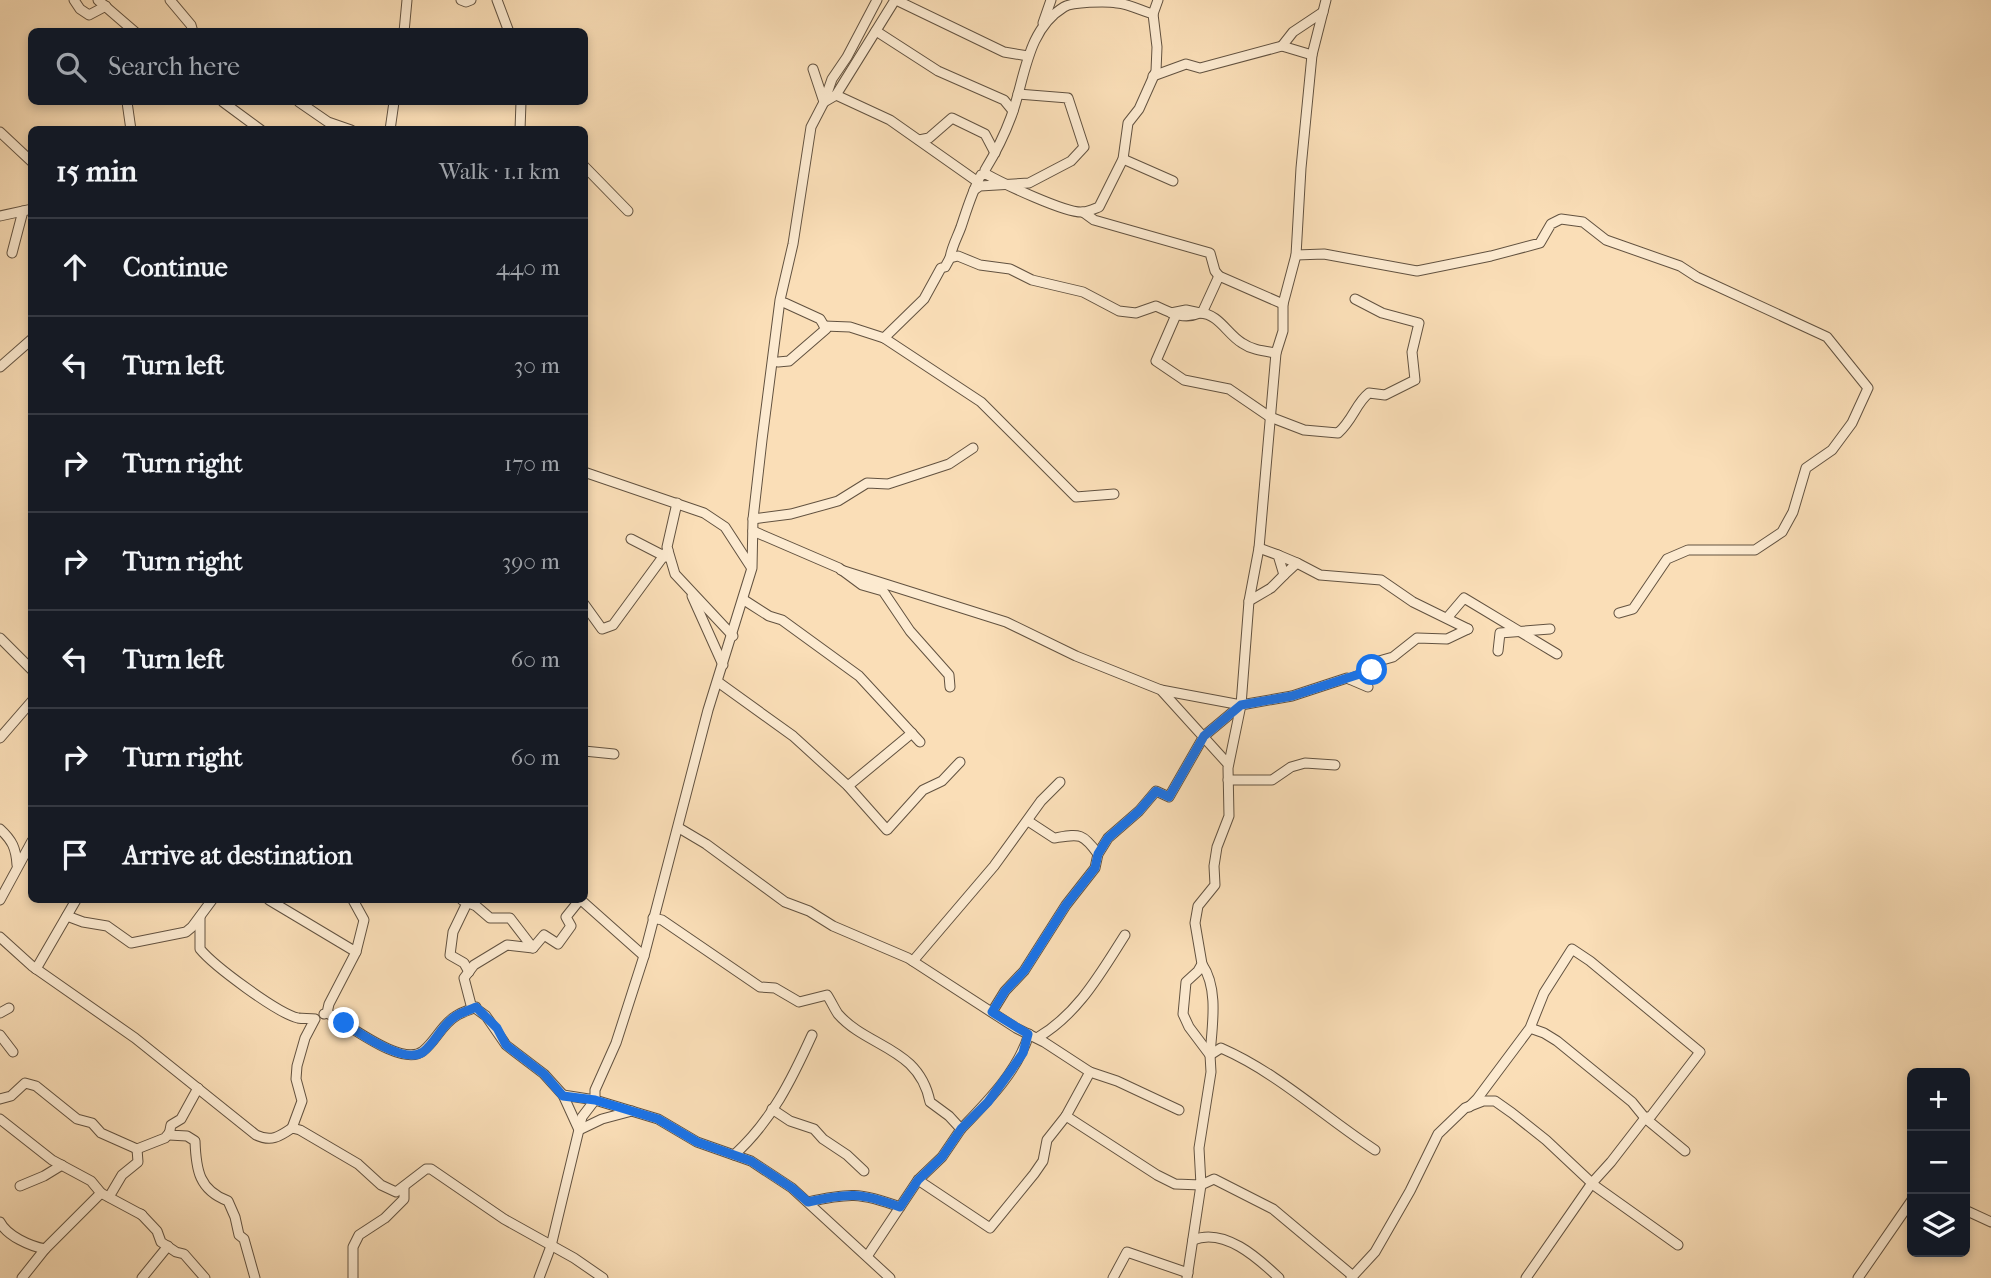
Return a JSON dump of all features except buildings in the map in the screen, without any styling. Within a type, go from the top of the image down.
[{"type":"street","points":[[74,0],[79,9],[89,15],[102,3],[130,28]]},
{"type":"street","points":[[170,0],[191,28]]},
{"type":"street","points":[[404,28],[407,0]]},
{"type":"street","points":[[461,0],[471,0]]},
{"type":"street","points":[[497,0],[508,28]]},
{"type":"street","points":[[539,1278],[551,1246],[582,1117],[595,1100],[595,1090],[616,1042],[645,956],[718,682],[752,568],[753,519],[780,300],[793,244],[811,127],[832,79],[847,57],[877,0]]},
{"type":"street","points":[[824,102],[836,95],[896,0],[1004,52],[1028,56]]},
{"type":"street","points":[[986,174],[985,170],[1013,111],[1028,56],[1051,0]]},
{"type":"street","points":[[986,174],[1004,184],[1070,210],[1083,212],[1098,207],[1123,159],[1128,123],[1139,109],[1153,76],[1157,54],[1153,14],[1158,0]]},
{"type":"street","points":[[1112,1278],[1127,1252],[1187,1275],[1201,1185],[1199,1148],[1211,1072],[1213,990],[1209,974],[1202,964],[1195,923],[1198,906],[1215,885],[1215,856],[1229,816],[1228,764],[1241,705],[1249,601],[1259,548],[1276,353],[1283,331],[1283,304],[1296,255],[1312,55],[1326,0]]},
{"type":"street","points":[[1041,28],[1065,6],[1086,2],[1118,3],[1153,14]]},
{"type":"street","points":[[1282,46],[1293,32],[1323,12]]},
{"type":"street","points":[[876,31],[938,71],[1004,100],[1013,111]]},
{"type":"street","points":[[1153,76],[1186,64],[1200,68],[1282,46],[1312,55]]},
{"type":"street","points":[[813,69],[824,102]]},
{"type":"street","points":[[972,191],[980,187],[1029,183],[1071,161],[1084,147],[1068,98],[1018,94]]},
{"type":"street","points":[[836,95],[890,120],[978,181]]},
{"type":"street","points":[[128,105],[132,126]]},
{"type":"street","points":[[227,105],[256,126]]},
{"type":"street","points":[[303,105],[328,122],[340,126]]},
{"type":"street","points":[[391,126],[394,105]]},
{"type":"street","points":[[520,126],[521,105]]},
{"type":"street","points":[[919,140],[929,138],[952,118],[985,134],[995,153]]},
{"type":"street","points":[[0,132],[28,158]]},
{"type":"street","points":[[1123,159],[1173,181]]},
{"type":"street","points":[[588,170],[628,211]]},
{"type":"street","points":[[884,338],[923,299],[950,258],[954,239],[960,231],[972,191],[981,176],[986,174]]},
{"type":"street","points":[[0,216],[27,210]]},
{"type":"street","points":[[12,253],[27,210]]},
{"type":"street","points":[[1083,212],[1094,220],[1210,253],[1219,276],[1283,304]]},
{"type":"street","points":[[1296,255],[1324,254],[1417,271],[1539,243],[1551,224],[1561,219],[1572,220],[1592,227],[1606,240],[1680,266],[1697,277],[1827,337],[1868,388],[1852,423],[1832,450],[1806,468],[1793,512],[1782,532],[1755,550],[1688,550],[1667,559],[1633,609],[1619,613]]},
{"type":"street","points":[[950,258],[958,257],[980,265],[1010,269],[1032,280],[1083,292],[1119,311],[1136,313],[1156,306],[1174,314],[1186,310],[1201,313],[1219,321],[1250,348],[1276,353]]},
{"type":"street","points":[[1201,313],[1219,276]]},
{"type":"street","points":[[1174,314],[1156,362],[1184,380],[1229,389],[1270,417],[1304,430],[1338,433],[1352,419],[1361,400],[1369,393],[1385,395],[1415,380],[1412,352],[1419,323],[1382,313],[1356,299]]},
{"type":"street","points":[[778,362],[789,361],[804,351],[814,337],[826,329],[820,319],[785,303]]},
{"type":"street","points":[[824,326],[850,327],[884,338],[981,402],[1076,497],[1114,494]]},
{"type":"street","points":[[0,367],[28,342]]},
{"type":"street","points":[[753,519],[791,514],[838,501],[867,483],[888,484],[937,468],[949,464],[973,448]]},
{"type":"street","points":[[588,473],[677,503],[717,520],[735,539],[752,568]]},
{"type":"street","points":[[588,609],[603,629],[613,625],[667,555],[677,503]]},
{"type":"street","points":[[753,531],[841,570],[1006,622],[1076,656],[1161,690],[1241,705],[1292,696],[1349,679],[1372,670],[1379,661],[1392,657],[1417,638],[1447,639],[1468,629],[1413,602],[1381,580],[1320,575],[1259,548]]},
{"type":"street","points":[[631,539],[667,555],[675,574],[733,636]]},
{"type":"street","points":[[1278,555],[1284,575]]},
{"type":"street","points":[[1249,601],[1270,588],[1297,563]]},
{"type":"street","points":[[841,570],[862,585],[883,591],[910,631],[949,675],[950,687]]},
{"type":"street","points":[[688,588],[723,665]]},
{"type":"street","points":[[1447,618],[1464,598],[1557,654]]},
{"type":"street","points":[[744,600],[769,616],[782,620],[859,676],[920,742]]},
{"type":"street","points":[[1498,651],[1500,633],[1550,629]]},
{"type":"street","points":[[0,638],[28,666]]},
{"type":"street","points":[[1349,679],[1368,687]]},
{"type":"street","points":[[718,682],[793,736],[848,786],[887,830],[923,790],[943,781],[960,762]]},
{"type":"street","points":[[1161,690],[1228,764]]},
{"type":"street","points":[[992,1012],[1005,991],[1024,971],[1066,905],[1095,868],[1098,854],[1108,838],[1139,811],[1156,791],[1169,797],[1204,736],[1241,705]]},
{"type":"street","points":[[0,738],[28,706]]},
{"type":"street","points":[[848,786],[912,733]]},
{"type":"street","points":[[588,751],[614,754]]},
{"type":"street","points":[[1228,780],[1272,780],[1291,767],[1305,763],[1335,765]]},
{"type":"street","points":[[913,961],[994,866],[1041,801],[1060,782]]},
{"type":"street","points":[[1028,821],[1054,838],[1071,834],[1082,837],[1098,854]]},
{"type":"street","points":[[679,828],[706,844],[785,902],[913,961],[1090,1072],[1117,1081],[1179,1110]]},
{"type":"street","points":[[0,829],[10,838],[16,849],[18,867]]},
{"type":"street","points":[[0,900],[28,848]]},
{"type":"street","points":[[36,969],[74,903]]},
{"type":"street","points":[[67,916],[107,926],[131,943],[186,932],[210,903]]},
{"type":"street","points":[[274,903],[356,952]]},
{"type":"street","points":[[327,1013],[356,952],[364,920],[355,903]]},
{"type":"street","points":[[464,903],[450,942],[450,955],[464,963],[469,972]]},
{"type":"street","points":[[468,903],[490,918],[510,919],[533,948]]},
{"type":"street","points":[[533,948],[544,935],[558,944],[571,926],[566,917],[577,903]]},
{"type":"street","points":[[584,903],[645,956]]},
{"type":"street","points":[[200,917],[200,949],[216,966],[275,1006],[298,1018],[312,1018],[327,1013],[402,1055],[415,1056],[423,1052],[456,1016],[476,1007]]},
{"type":"street","points":[[653,918],[662,920],[760,987],[775,988],[799,1002],[827,995],[838,1014],[909,1064],[926,1085],[930,1102],[961,1129]]},
{"type":"street","points":[[867,1255],[918,1180],[942,1157],[961,1129],[988,1102],[1033,1036],[1055,1028],[1079,1005],[1125,935]]},
{"type":"street","points":[[0,937],[36,969],[135,1038],[256,1135],[265,1139],[275,1139],[292,1128],[302,1101],[297,1085],[297,1066],[315,1019],[312,1018]]},
{"type":"street","points":[[533,948],[507,945],[485,957],[464,978],[465,986],[471,1005],[497,1028],[506,1045],[544,1074],[563,1096],[579,1130]]},
{"type":"street","points":[[1066,1116],[1175,1184],[1201,1185],[1214,1180],[1273,1209],[1352,1277],[1375,1252],[1410,1191],[1438,1133],[1477,1099],[1530,1028],[1544,993],[1573,949],[1700,1052],[1651,1116],[1645,1118],[1592,1183],[1526,1278]]},
{"type":"street","points":[[1202,964],[1186,982],[1183,1013],[1189,1027],[1210,1055]]},
{"type":"street","points":[[1530,1028],[1557,1041],[1632,1102],[1645,1118],[1685,1151]]},
{"type":"street","points":[[0,1035],[13,1052]]},
{"type":"street","points":[[734,1155],[750,1141],[789,1086],[812,1035]]},
{"type":"street","points":[[1210,1055],[1221,1048],[1268,1073],[1337,1126],[1375,1150]]},
{"type":"street","points":[[918,1180],[989,1228],[1043,1161],[1047,1140],[1066,1116],[1090,1072]]},
{"type":"street","points":[[0,1100],[11,1096],[24,1083],[36,1086],[77,1119],[92,1123],[101,1133],[137,1149],[165,1138],[171,1125],[181,1119],[198,1088]]},
{"type":"street","points":[[563,1096],[595,1100],[658,1119],[697,1142],[763,1168],[808,1202],[890,1278]]},
{"type":"street","points":[[1469,1107],[1483,1101],[1495,1101],[1546,1140],[1628,1212],[1678,1245]]},
{"type":"street","points":[[772,1109],[790,1121],[814,1129],[822,1139],[847,1155],[864,1171]]},
{"type":"street","points":[[579,1130],[602,1119],[632,1111]]},
{"type":"street","points":[[0,1119],[62,1166],[91,1181],[105,1195],[142,1214],[157,1231],[161,1242],[184,1254],[205,1278]]},
{"type":"street","points":[[292,1128],[300,1129],[358,1164],[388,1190],[396,1192],[426,1169],[431,1169],[504,1219],[603,1278]]},
{"type":"street","points":[[170,1132],[169,1135],[187,1136],[195,1141],[200,1180],[214,1196],[228,1201],[239,1235],[244,1240],[255,1278]]},
{"type":"street","points":[[22,1278],[45,1249],[138,1162],[137,1149]]},
{"type":"street","points":[[20,1185],[62,1166]]},
{"type":"street","points":[[353,1278],[353,1247],[359,1234],[385,1217],[404,1199],[404,1188]]},
{"type":"street","points":[[808,1202],[840,1194],[859,1195],[900,1207]]},
{"type":"street","points":[[1858,1278],[1907,1207]]},
{"type":"street","points":[[1970,1212],[1991,1222]]},
{"type":"street","points":[[0,1222],[2,1227],[20,1239],[45,1249]]},
{"type":"street","points":[[1192,1240],[1200,1236],[1228,1241],[1255,1254],[1279,1278]]},
{"type":"street","points":[[142,1278],[168,1246]]},
{"type":"route","points":[[344,1023],[402,1055],[415,1056],[423,1052],[442,1028],[456,1016],[476,1007],[497,1028],[506,1045],[544,1074],[563,1096],[613,1104],[658,1119],[697,1142],[751,1161],[808,1202],[840,1194],[859,1195],[900,1207],[918,1180],[942,1157],[961,1129],[988,1102],[1023,1053],[1028,1034],[992,1012],[1005,991],[1024,971],[1066,905],[1095,868],[1098,854],[1108,838],[1139,811],[1156,791],[1169,797],[1204,736],[1241,705],[1292,696],[1372,670]]}]
